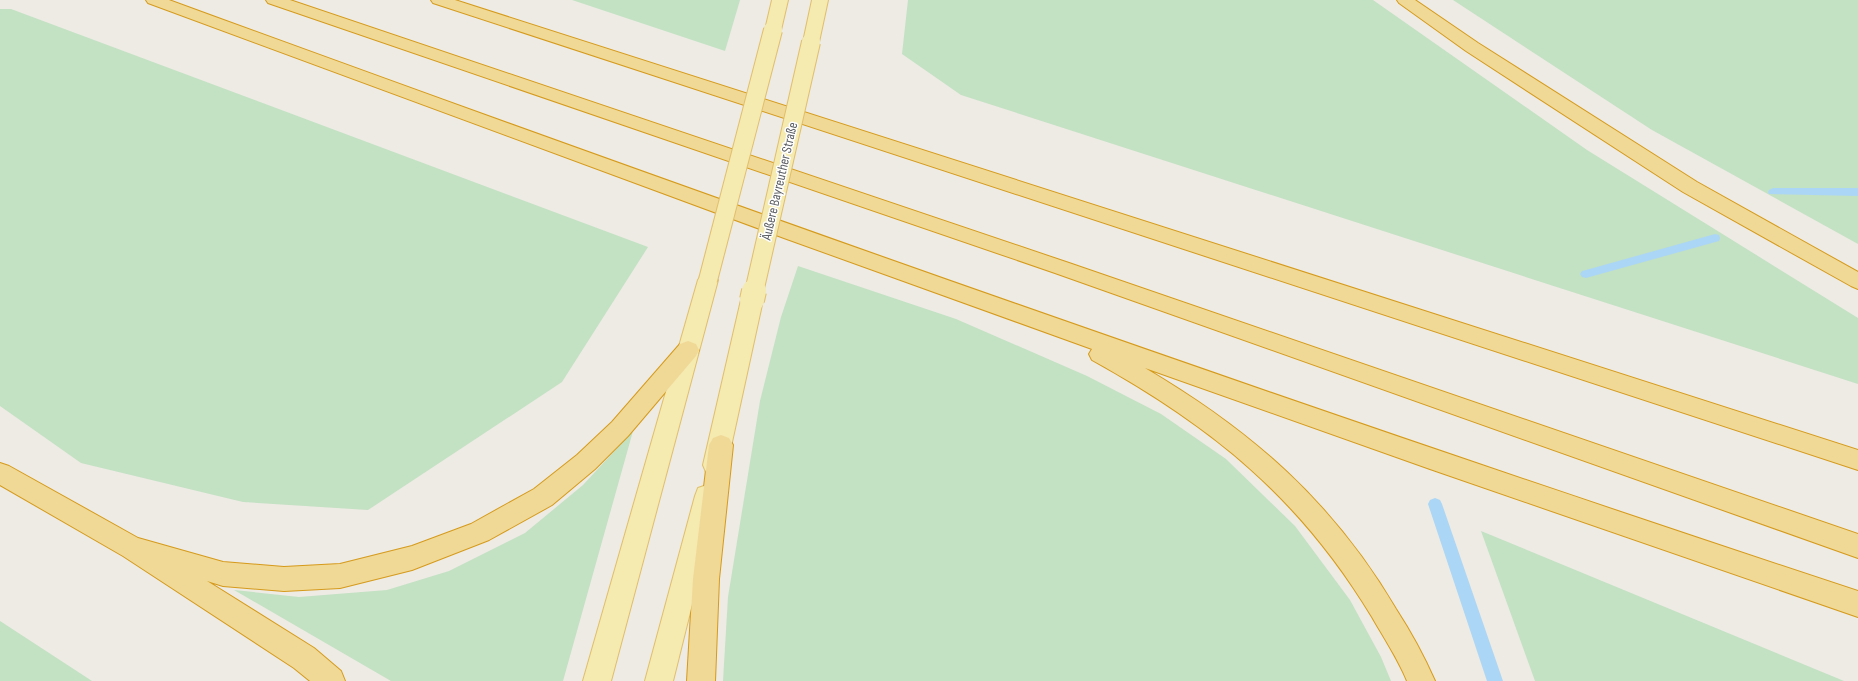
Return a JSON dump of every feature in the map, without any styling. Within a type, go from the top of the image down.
[{"type":"highway","points":[[154,0],[427,101],[1028,317],[1605,520],[1858,604]]},
{"type":"highway","points":[[274,0],[1069,271],[1858,546]]},
{"type":"highway","points":[[438,0],[1255,266],[1858,460]]},
{"type":"highway","points":[[459,0],[514,24]]},
{"type":"highway","points":[[1406,0],[1472,47],[1690,187],[1858,281]]},
{"type":"highway","points":[[1028,317],[1129,369],[1196,411],[1259,459],[1321,522],[1371,590],[1416,668],[1421,681]]},
{"type":"highway","points":[[132,548],[223,574],[284,579],[340,576],[412,558],[480,532],[543,497],[586,462],[620,429],[688,350]]},
{"type":"highway","points":[[701,681],[706,579],[721,445]]},
{"type":"highway","points":[[0,473],[132,548],[304,658],[331,681]]},
{"type":"main road","points":[[597,681],[708,280],[780,0]]},
{"type":"main road","name":"Äußere Bayreuther Straße","points":[[658,681],[721,445],[738,362],[820,0]]},
{"type":"green space","points":[[572,0],[740,0],[725,51]]},
{"type":"green space","points":[[908,0],[1373,0],[1587,150],[1858,318],[1858,384],[961,95],[902,54]]},
{"type":"green space","points":[[1453,0],[1858,0],[1858,244],[1652,130]]},
{"type":"green space","points":[[0,9],[11,9],[648,247],[562,382],[368,510],[243,502],[81,463],[0,406]]},
{"type":"green space","points":[[798,266],[956,319],[1087,376],[1161,414],[1226,459],[1295,526],[1350,600],[1381,657],[1391,681],[723,681],[728,597],[760,401],[781,317]]},
{"type":"green space","points":[[633,431],[563,681],[391,681],[234,590],[299,597],[387,590],[449,571],[525,533],[583,485]]},
{"type":"green space","points":[[1481,531],[1844,681],[1535,681]]},
{"type":"green space","points":[[0,621],[92,681],[0,681]]},
{"type":"waterway","points":[[1773,192],[1858,192]]},
{"type":"waterway","points":[[1586,274],[1715,238]]},
{"type":"waterway","points":[[1435,504],[1495,681]]}]
